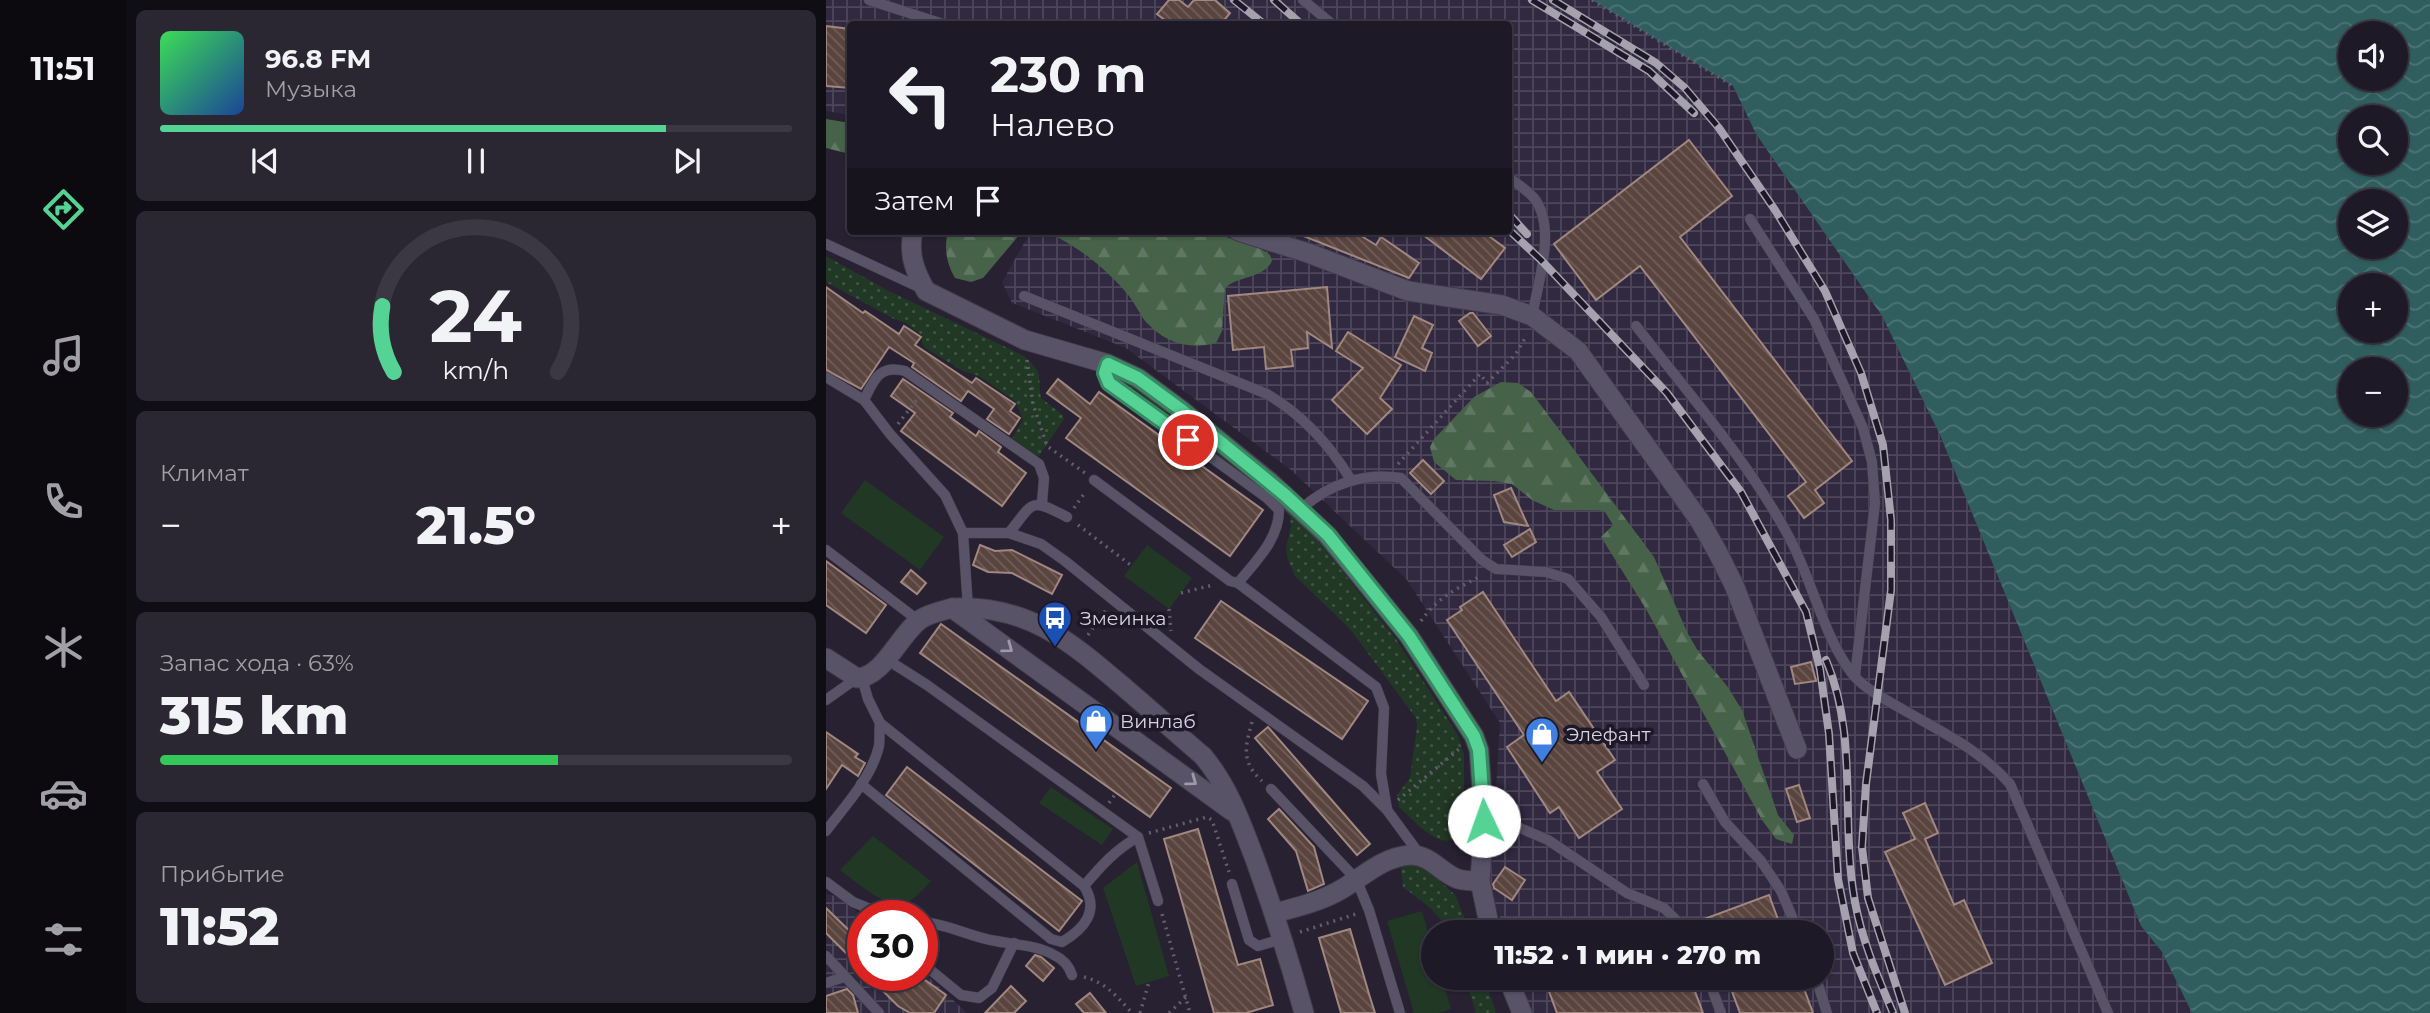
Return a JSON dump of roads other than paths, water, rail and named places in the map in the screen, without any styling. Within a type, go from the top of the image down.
[{"type":"street","points":[[912,235],[910,251],[917,276],[926,291],[1025,340],[1108,364],[1138,378],[1180,409],[1301,509],[1328,535],[1409,636],[1474,736],[1479,750],[1484,821],[1480,881],[1488,920]]},
{"type":"street","points":[[1251,235],[1308,253],[1408,291],[1502,305],[1532,316],[1567,340],[1583,357],[1700,521],[1734,585],[1797,749]]},
{"type":"street","points":[[960,608],[1240,817]]},
{"type":"street","points":[[826,658],[859,678],[870,674],[919,621],[960,608],[1011,614],[1063,637],[1078,648],[1203,756],[1214,769],[1240,817],[1275,914],[1301,1012]]},
{"type":"street","points":[[1275,914],[1318,901],[1393,859],[1410,855],[1421,856],[1456,878],[1480,881]]},
{"type":"street","points":[[1513,990],[1522,1013]]},
{"type":"lane","points":[[869,0],[934,21]]},
{"type":"lane","points":[[1303,0],[1328,21]]},
{"type":"lane","points":[[1512,180],[1534,199],[1544,222],[1546,241],[1532,316]]},
{"type":"lane","points":[[1750,219],[1814,319],[1863,428],[1872,462],[1875,503],[1855,676]]},
{"type":"lane","points":[[826,244],[926,291]]},
{"type":"lane","points":[[1024,296],[1267,394],[1283,403],[1320,436],[1351,480]]},
{"type":"lane","points":[[1636,326],[1743,464],[1771,506],[1791,540],[1840,653],[1855,676],[1877,695],[1975,751],[1992,764],[2010,784],[2108,1013]]},
{"type":"lane","points":[[1108,364],[1105,373],[1109,383],[1267,498],[1279,510],[1279,524],[1275,535],[1234,582]]},
{"type":"lane","points":[[864,400],[876,378],[891,369],[905,371],[1039,464],[1044,478],[1042,503]]},
{"type":"lane","points":[[826,377],[864,400],[890,434],[945,495],[963,533],[960,608]]},
{"type":"lane","points":[[1301,509],[1314,498],[1351,480],[1388,476],[1401,478],[1474,553],[1496,569],[1546,572],[1568,579],[1601,617],[1644,685]]},
{"type":"lane","points":[[1094,480],[1376,687],[1384,708],[1381,774],[1387,810]]},
{"type":"lane","points":[[1042,503],[1067,517]]},
{"type":"lane","points":[[1009,533],[1030,508],[1042,503]]},
{"type":"lane","points":[[963,533],[1009,533],[1041,544],[1199,669],[1363,786],[1387,810],[1421,856]]},
{"type":"lane","points":[[826,550],[919,621]]},
{"type":"lane","points":[[886,659],[927,685],[1138,837],[1158,901]]},
{"type":"lane","points":[[826,699],[859,678],[880,723],[1084,886],[1091,897],[1092,908],[1087,919],[1073,935],[1062,942],[1051,939],[861,784]]},
{"type":"lane","points":[[826,831],[861,784],[879,746],[880,723]]},
{"type":"lane","points":[[1703,784],[1725,822],[1761,861],[1781,891],[1793,920]]},
{"type":"lane","points":[[1271,789],[1356,879],[1369,910],[1399,1013]]},
{"type":"lane","points":[[1484,821],[1520,828],[1548,839],[1626,893],[1664,908],[1676,920]]},
{"type":"lane","points":[[1084,886],[1106,860],[1138,837]]},
{"type":"lane","points":[[826,882],[850,900]]},
{"type":"lane","points":[[1232,884],[1249,940],[1258,946],[1282,939]]},
{"type":"lane","points":[[938,923],[977,937],[1014,943],[1054,954],[1069,966],[1072,975]]},
{"type":"lane","points":[[938,976],[961,995],[979,998],[992,988],[1014,943]]},
{"type":"lane","points":[[826,956],[879,1013]]},
{"type":"lane","points":[[826,983],[844,977]]},
{"type":"lane","points":[[1713,990],[1721,1013]]},
{"type":"lane","points":[[1820,990],[1827,1013]]},
{"type":"water","points":[[1592,0],[2430,0],[2430,1013],[2192,1013],[2162,952],[2141,926],[1940,435],[1882,316],[1756,134],[1733,86]]},
{"type":"railway","points":[[1234,0],[1260,21]]},
{"type":"railway","points":[[1274,0],[1298,21]]},
{"type":"railway","points":[[1532,0],[1649,71],[1694,113]]},
{"type":"railway","points":[[1553,0],[1656,63],[1685,88],[1719,128],[1775,210],[1825,291],[1861,373],[1883,445],[1891,520],[1891,590],[1866,784],[1862,847],[1868,898],[1905,1013]]},
{"type":"railway","points":[[1512,217],[1527,234]]},
{"type":"railway","points":[[1512,233],[1667,393],[1741,492],[1806,612],[1820,669],[1829,734],[1838,879],[1853,953],[1877,1013]]},
{"type":"railway","points":[[1826,660],[1836,689],[1846,749],[1849,841],[1855,902],[1866,945],[1893,1013]]},
{"type":"place","name":"Змеинка","points":[[1055,648]]},
{"type":"place","name":"Винлаб","points":[[1096,751]]},
{"type":"place","name":"Элефант","points":[[1542,764]]}]
